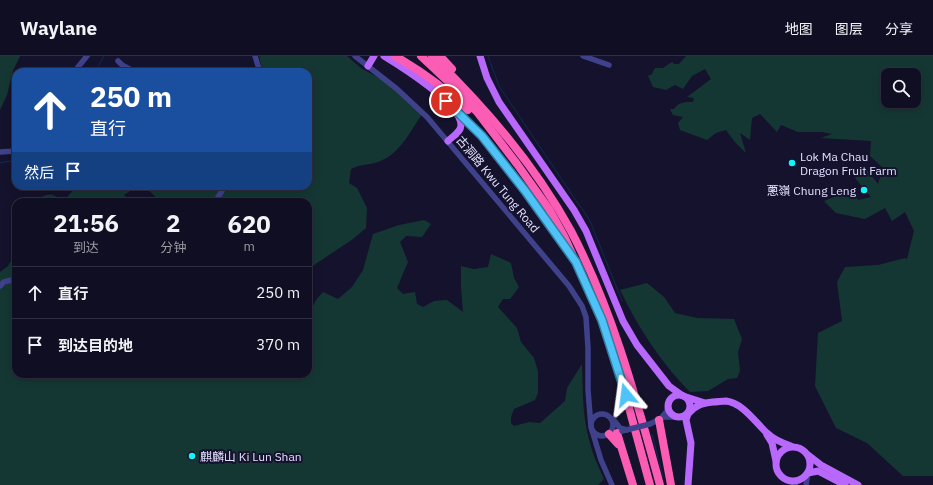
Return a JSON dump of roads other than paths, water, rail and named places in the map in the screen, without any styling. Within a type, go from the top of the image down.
[{"type":"highway","points":[[395,56],[420,70],[444,88],[494,133]]},
{"type":"highway","points":[[421,56],[455,88],[494,133],[518,164],[549,209],[564,236],[604,326],[622,382],[650,485]]},
{"type":"highway","points":[[432,56],[459,83],[505,135]]},
{"type":"highway","points":[[440,56],[477,98],[505,135],[540,183],[570,230],[599,290],[624,358],[660,485]]},
{"type":"highway","points":[[453,108],[482,136],[521,186],[576,262]]},
{"type":"highway","points":[[659,420],[671,485]]},
{"type":"highway","points":[[615,433],[633,485]]},
{"type":"main road","points":[[368,66],[374,56]]},
{"type":"main road","points":[[384,56],[439,95],[453,108],[460,120],[461,125],[460,131],[448,141]]},
{"type":"main road","points":[[480,56],[487,78],[499,102],[574,210],[586,230],[623,321],[639,348],[669,386],[690,402],[690,409],[686,420],[691,443],[688,485]]},
{"type":"main road","points":[[669,386],[671,396],[669,402],[670,412],[684,420],[688,428]]},
{"type":"main road","points":[[669,402],[674,396],[682,395],[705,403]]},
{"type":"main road","points":[[677,417],[683,417],[697,406],[705,403],[725,401],[732,403],[755,420],[766,433],[772,443],[778,473],[782,477],[793,483],[800,480],[808,473],[818,471],[845,485]]},
{"type":"main road","points":[[766,433],[779,442],[790,446],[799,447],[821,465],[858,485]]},
{"type":"main road","points":[[776,461],[780,452],[790,446]]},
{"type":"main road","points":[[808,455],[810,464],[808,473]]},
{"type":"street","points":[[77,68],[87,56]]},
{"type":"street","points":[[255,56],[259,68]]},
{"type":"street","name":"古洞路 Kwu Tung Road","points":[[355,56],[411,101],[448,141],[569,286],[582,306],[587,325],[588,390],[591,427],[595,442],[612,485]]},
{"type":"street","points":[[582,56],[609,65]]},
{"type":"street","points":[[118,61],[128,68]]},
{"type":"street","points":[[0,152],[12,151]]},
{"type":"street","points":[[0,286],[4,282],[12,280]]},
{"type":"street","points":[[588,390],[594,409],[599,414]]},
{"type":"street","points":[[659,420],[663,416],[669,402]]},
{"type":"street","points":[[595,442],[615,433],[620,428],[606,414],[599,414],[593,418],[591,427],[596,434],[615,433]]},
{"type":"street","points":[[595,442],[598,438],[650,424],[667,417],[677,417]]},
{"type":"street","points":[[611,418],[614,424],[615,433]]},
{"type":"street","points":[[806,485],[808,473]]},
{"type":"waterway","points":[[97,68],[104,56]]},
{"type":"waterway","points":[[488,56],[499,86],[590,221],[622,301]]},
{"type":"waterway","points":[[0,163],[12,161]]},
{"type":"waterway","points":[[652,434],[663,477]]},
{"type":"place","name":"Lok Ma Chau Dragon Fruit Farm","points":[[792,163]]},
{"type":"place","name":"蔥嶺 Chung Leng","points":[[864,190]]},
{"type":"place","name":"麒麟山 Ki Lun Shan","points":[[192,456]]}]
